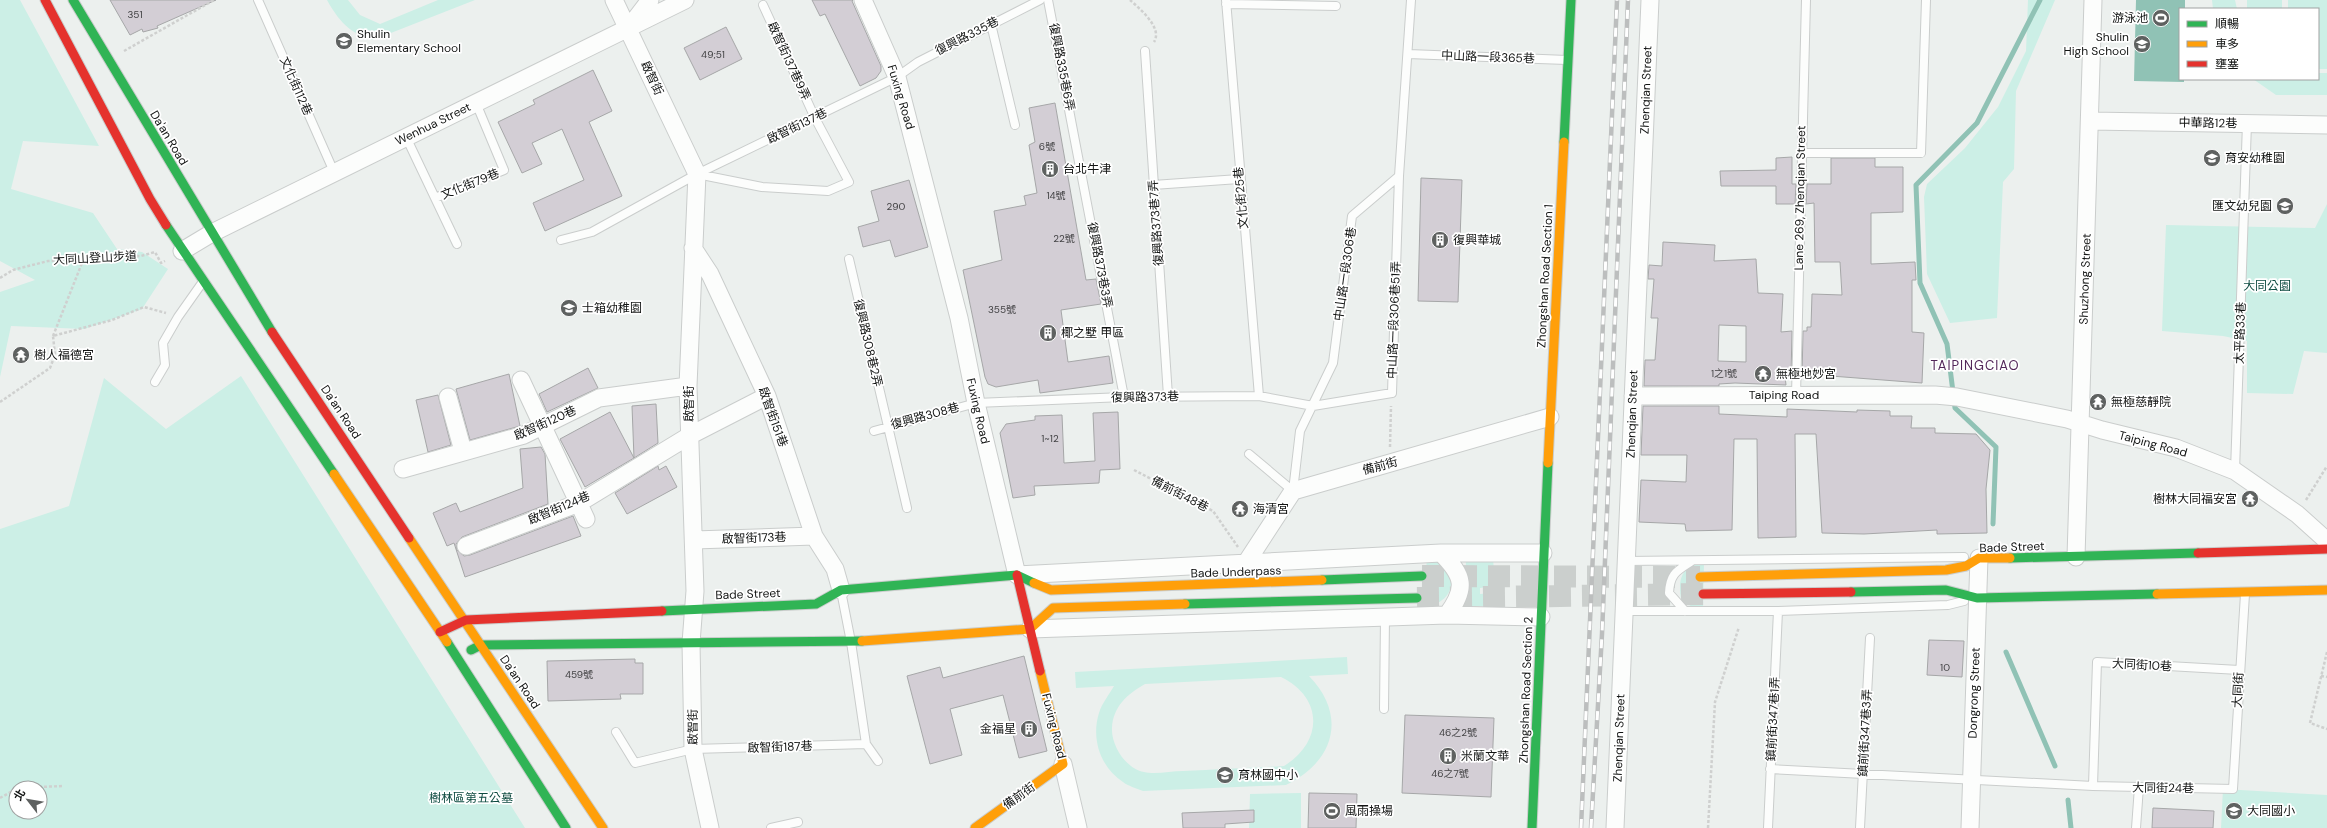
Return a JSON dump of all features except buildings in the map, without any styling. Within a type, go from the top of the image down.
[{"type":"street","points":[[45,0],[150,199],[202,283],[457,657],[566,828]]},
{"type":"street","name":"Da'an Road","points":[[73,0],[273,333],[466,620],[481,645],[603,828]]},
{"type":"street","name":"啟智街","points":[[614,0],[629,28],[697,174],[688,386],[694,540],[694,608],[692,643],[693,749],[710,828]]},
{"type":"street","points":[[629,28],[650,0]]},
{"type":"street","name":"Wenhua Street","points":[[182,251],[212,233],[334,172],[685,0]]},
{"type":"street","name":"Fuxing Road","points":[[863,0],[897,77],[958,318],[976,403],[1078,828]]},
{"type":"street","name":"Zhongshan Road Section 1","points":[[1543,554],[1571,0]]},
{"type":"street","name":"Zhenqian Street","points":[[1615,828],[1650,0]]},
{"type":"street","name":"Shuzhong Street","points":[[2076,557],[2093,0]]},
{"type":"street","name":"中華路12巷","points":[[2090,121],[2327,124]]},
{"type":"street","name":"啟智街151巷","points":[[693,248],[710,274],[767,396],[814,536],[836,569],[841,590]]},
{"type":"street","points":[[521,380],[544,425],[586,519]]},
{"type":"street","name":"啟智街120巷","points":[[403,469],[524,435],[599,398],[688,386]]},
{"type":"street","name":"Taiping Road","points":[[1633,396],[1935,395],[1957,397],[2067,419],[2080,424],[2176,448],[2235,470],[2297,514],[2327,541]]},
{"type":"street","name":"啟智街124巷","points":[[466,546],[579,503],[689,436],[767,396]]},
{"type":"street","points":[[448,397],[463,451]]},
{"type":"street","name":"備前街","points":[[1294,491],[1550,417]]},
{"type":"street","points":[[1246,563],[1294,491]]},
{"type":"street","name":"啟智街173巷","points":[[694,540],[814,536]]},
{"type":"street","name":"Bade Street","points":[[1700,577],[1946,570],[1966,566],[1979,558],[2076,557],[2327,549]]},
{"type":"street","points":[[1017,574],[1441,553],[1543,554]]},
{"type":"street","points":[[1441,553],[1454,566],[1460,577],[1459,599],[1447,615]]},
{"type":"street","name":"Zhongshan Road Section 2","points":[[1532,828],[1543,554]]},
{"type":"street","name":"Dongrong Street","points":[[1970,828],[1979,558]]},
{"type":"street","name":"Bade Street","points":[[440,632],[466,620],[694,608],[816,604],[841,590],[1017,574]]},
{"type":"street","name":"Bade Underpass","points":[[1017,574],[1051,590],[1422,576]]},
{"type":"street","points":[[1703,594],[1946,590],[1977,598],[2077,597],[2245,591],[2327,590]]},
{"type":"street","points":[[1030,629],[1053,608],[1417,598]]},
{"type":"street","points":[[457,657],[481,645],[851,642],[1030,629],[1447,615],[1541,617]]},
{"type":"street","name":"備前街","points":[[975,828],[1063,764]]},
{"type":"lane","name":"文化街112巷","points":[[258,0],[334,172]]},
{"type":"lane","name":"復興路335巷","points":[[897,77],[918,62],[1040,0]]},
{"type":"lane","name":"復興路335巷6弄","points":[[1048,0],[1075,134]]},
{"type":"lane","points":[[1399,176],[1411,0]]},
{"type":"lane","name":"Lane 269, Zhenqian Street","points":[[1796,395],[1806,0]]},
{"type":"lane","points":[[1801,153],[1921,153],[1926,0]]},
{"type":"lane","points":[[1226,2],[1336,6]]},
{"type":"lane","name":"文化街25巷","points":[[1226,2],[1239,179],[1259,396]]},
{"type":"lane","name":"啟智街137巷9弄","points":[[697,174],[762,187],[828,191],[849,182],[814,118],[763,5]]},
{"type":"lane","points":[[991,24],[1015,125]]},
{"type":"lane","name":"復興路373巷7弄","points":[[1145,50],[1168,396]]},
{"type":"lane","name":"中山路一段365巷","points":[[1408,54],[1568,60]]},
{"type":"lane","name":"啟智街137巷","points":[[561,240],[592,232],[697,174],[897,77]]},
{"type":"lane","name":"文化街79巷","points":[[435,198],[504,170],[476,103]]},
{"type":"lane","name":"太平路33巷","points":[[2235,470],[2247,123]]},
{"type":"lane","name":"復興路373巷3弄","points":[[1075,134],[1124,396]]},
{"type":"lane","points":[[406,137],[457,244]]},
{"type":"lane","name":"中山路一段306巷51弄","points":[[1392,393],[1399,176]]},
{"type":"lane","name":"中山路一段306巷","points":[[1294,491],[1300,431],[1333,363],[1352,216],[1399,176]]},
{"type":"lane","points":[[1153,185],[1239,179]]},
{"type":"lane","name":"復興路308巷2弄","points":[[849,259],[907,508]]},
{"type":"lane","points":[[155,382],[165,365],[163,343],[178,317],[202,283]]},
{"type":"lane","name":"復興路373巷","points":[[976,403],[1124,396],[1259,396],[1313,406],[1392,393]]},
{"type":"lane","name":"復興路308巷","points":[[874,431],[887,426],[976,403]]},
{"type":"lane","points":[[1249,454],[1294,491]]},
{"type":"lane","points":[[1626,561],[1979,558]]},
{"type":"lane","points":[[1685,611],[1669,593],[1670,579],[1677,571],[1693,560]]},
{"type":"lane","points":[[841,590],[851,642],[866,744],[878,761]]},
{"type":"lane","name":"大同街","points":[[2233,789],[2239,670],[2245,591]]},
{"type":"lane","points":[[1624,611],[1778,611],[1948,605],[1977,598]]},
{"type":"lane","name":"鎮前街347巷1弄","points":[[1768,828],[1778,611]]},
{"type":"lane","points":[[1384,709],[1385,617]]},
{"type":"lane","name":"鎮前街347巷3弄","points":[[1860,828],[1870,638]]},
{"type":"lane","name":"大同街10巷","points":[[2094,786],[2097,662],[2239,670]]},
{"type":"lane","name":"啟智街187巷","points":[[616,732],[636,763],[693,749],[866,744]]},
{"type":"lane","name":"大同街24巷","points":[[1770,769],[2094,786],[2233,789]]},
{"type":"lane","points":[[2136,828],[2139,787]]},
{"type":"lane","points":[[770,828],[798,822]]},
{"type":"path","points":[[119,54],[214,0]]},
{"type":"path","points":[[1130,0],[1148,17],[1156,32],[1157,38],[1152,45],[1145,50]]},
{"type":"path","name":"大同山登山步道","points":[[0,278],[13,270],[48,261],[141,256],[155,252],[161,263]]},
{"type":"path","points":[[0,402],[5,397],[28,385],[50,368],[55,355],[53,336],[84,258]]},
{"type":"path","points":[[53,336],[112,320],[144,306],[178,317]]},
{"type":"path","name":"中山路一段306巷51弄","points":[[1389,464],[1392,393]]},
{"type":"path","points":[[2297,514],[2327,466]]},
{"type":"path","name":"備前街48巷","points":[[1134,470],[1213,510],[1246,563]]},
{"type":"path","points":[[1708,828],[1715,702],[1739,627]]},
{"type":"path","points":[[2327,652],[2310,723],[2327,729]]},
{"type":"path","points":[[2321,676],[2327,677]]},
{"type":"path","points":[[48,787],[62,786]]},
{"type":"green space","points":[[0,0],[20,0],[99,146],[23,141],[11,189],[93,213],[117,249],[142,252],[168,269],[142,309],[84,329],[11,326],[0,377],[0,292],[35,280],[0,261]]},
{"type":"green space","points":[[327,0],[348,0],[360,15],[380,24],[438,0],[475,0],[373,40],[351,30],[340,20]]},
{"type":"green space","points":[[2028,0],[2055,0],[2016,91],[2014,169],[2003,182],[1997,318],[1950,323],[1927,274],[1924,197],[1927,184],[1965,148],[1998,107],[2026,51]]},
{"type":"green space","points":[[2212,0],[2235,0],[2237,8],[2213,8]]},
{"type":"green space","points":[[2247,0],[2282,0],[2282,8],[2247,8]]},
{"type":"green space","points":[[2288,0],[2327,0],[2327,69],[2319,69],[2319,8],[2288,8]]},
{"type":"green space","points":[[2319,73],[2327,73],[2327,95],[2276,95],[2254,80],[2319,80]]},
{"type":"green space","name":"大同公園","points":[[2327,204],[2327,353],[2304,351],[2293,394],[2247,393],[2247,341],[2223,336],[2162,331],[2166,225],[2315,228]]},
{"type":"green space","name":"樹林區第五公墓","points":[[241,376],[525,828],[0,828],[0,529],[69,506],[104,378],[166,429]]},
{"type":"green space","points":[[1427,556],[1438,558],[1453,573],[1451,587],[1446,596],[1437,603],[1424,608]]},
{"type":"green space","points":[[1493,558],[1495,586],[1480,588],[1480,594],[1494,593],[1494,606],[1465,606],[1466,559]]},
{"type":"green space","points":[[1704,563],[1703,608],[1692,607],[1681,599],[1681,580],[1686,570],[1690,567]]},
{"type":"green space","points":[[1669,568],[1663,583],[1667,605],[1654,605],[1654,569]]},
{"type":"green space","points":[[1347,657],[1348,674],[1309,676],[1321,691],[1329,707],[1332,722],[1330,737],[1325,751],[1315,764],[1302,775],[1286,785],[1143,791],[1127,785],[1115,776],[1108,768],[1099,751],[1096,732],[1099,713],[1114,686],[1076,688],[1075,672]],"holes":[[[1281,677],[1295,686],[1305,696],[1311,708],[1313,720],[1312,733],[1306,745],[1297,756],[1284,766],[1148,773],[1137,770],[1131,766],[1121,755],[1114,742],[1112,728],[1113,720],[1118,707],[1132,692],[1145,684]]]},
{"type":"green space","points":[[2223,789],[2327,795],[2327,828],[2221,828]]},
{"type":"green space","points":[[1301,793],[1301,828],[1249,828],[1250,794]]},
{"type":"shaded area","points":[[2136,0],[2185,0],[2185,8],[2179,8],[2179,80],[2184,80],[2184,82],[2134,81]]},
{"type":"waterway","points":[[1993,524],[1996,447],[1955,408],[1947,344],[1920,283],[1916,185],[1977,123],[2040,0]]},
{"type":"waterway","points":[[2006,652],[2055,766]]},
{"type":"waterway","points":[[2068,800],[2071,828]]},
{"type":"tunnel","points":[[1422,576],[1700,577]]},
{"type":"tunnel","points":[[1417,598],[1703,594]]},
{"type":"railway","points":[[1581,828],[1617,0]]},
{"type":"railway","points":[[1591,828],[1602,634],[1628,0]]},
{"type":"traffic: fast","points":[[73,0],[272,332]]},
{"type":"traffic: fast","points":[[1564,142],[1571,0]]},
{"type":"traffic: fast","points":[[166,225],[334,474]]},
{"type":"traffic: fast","points":[[1532,828],[1548,463]]},
{"type":"traffic: fast","points":[[2010,558],[2198,553]]},
{"type":"traffic: fast","points":[[662,611],[816,604],[841,590],[1017,575],[1034,583]]},
{"type":"traffic: fast","points":[[1322,580],[1422,576]]},
{"type":"traffic: fast","points":[[1851,592],[1946,590],[1977,598],[2157,594]]},
{"type":"traffic: fast","points":[[1185,604],[1417,598]]},
{"type":"traffic: fast","points":[[471,650],[481,645],[862,641]]},
{"type":"traffic: fast","points":[[447,642],[566,828]]},
{"type":"traffic: slow","points":[[1548,463],[1564,142]]},
{"type":"traffic: slow","points":[[334,474],[447,642]]},
{"type":"traffic: slow","points":[[409,538],[603,828]]},
{"type":"traffic: slow","points":[[1700,577],[1946,570],[1966,566],[1979,558],[2010,558]]},
{"type":"traffic: slow","points":[[1034,583],[1051,590],[1322,580]]},
{"type":"traffic: slow","points":[[2157,594],[2327,590]]},
{"type":"traffic: slow","points":[[862,641],[1030,629],[1053,608],[1185,604]]},
{"type":"traffic: slow","points":[[975,828],[1063,764],[1040,671]]},
{"type":"traffic: jam","points":[[45,0],[150,199],[166,225]]},
{"type":"traffic: jam","points":[[272,332],[409,538]]},
{"type":"traffic: jam","points":[[2198,553],[2327,549]]},
{"type":"traffic: jam","points":[[1017,575],[1040,671]]},
{"type":"traffic: jam","points":[[1703,594],[1851,592]]},
{"type":"traffic: jam","points":[[440,632],[466,620],[662,611]]},
{"type":"place","name":"游泳池","points":[[2161,18]]},
{"type":"place","name":"Shulin Elementary School","points":[[344,41]]},
{"type":"place","name":"Shulin High School","points":[[2142,44]]},
{"type":"place","name":"育安幼稚園","points":[[2212,158]]},
{"type":"place","name":"台北牛津","points":[[1050,169]]},
{"type":"place","name":"匯文幼兒園","points":[[2285,206]]},
{"type":"place","name":"復興華城","points":[[1440,240]]},
{"type":"place","name":"士箱幼稚園","points":[[569,308]]},
{"type":"place","name":"椰之墅 甲區","points":[[1048,333]]},
{"type":"place","name":"樹人福德宮","points":[[21,355]]},
{"type":"place","name":"無極地妙宮","points":[[1763,374]]},
{"type":"place","name":"無極慈靜院","points":[[2098,402]]},
{"type":"place","name":"樹林大同福安宮","points":[[2250,499]]},
{"type":"place","name":"海清宮","points":[[1240,509]]},
{"type":"place","name":"金福星","points":[[1029,729]]},
{"type":"place","name":"米蘭文華","points":[[1448,756]]},
{"type":"place","name":"育林國中小","points":[[1225,775]]},
{"type":"place","name":"風雨操場","points":[[1332,811]]},
{"type":"place","name":"大同國小","points":[[2234,811]]},
{"type":"district","name":"TAIPINGCIAO","points":[[1975,365]]}]
